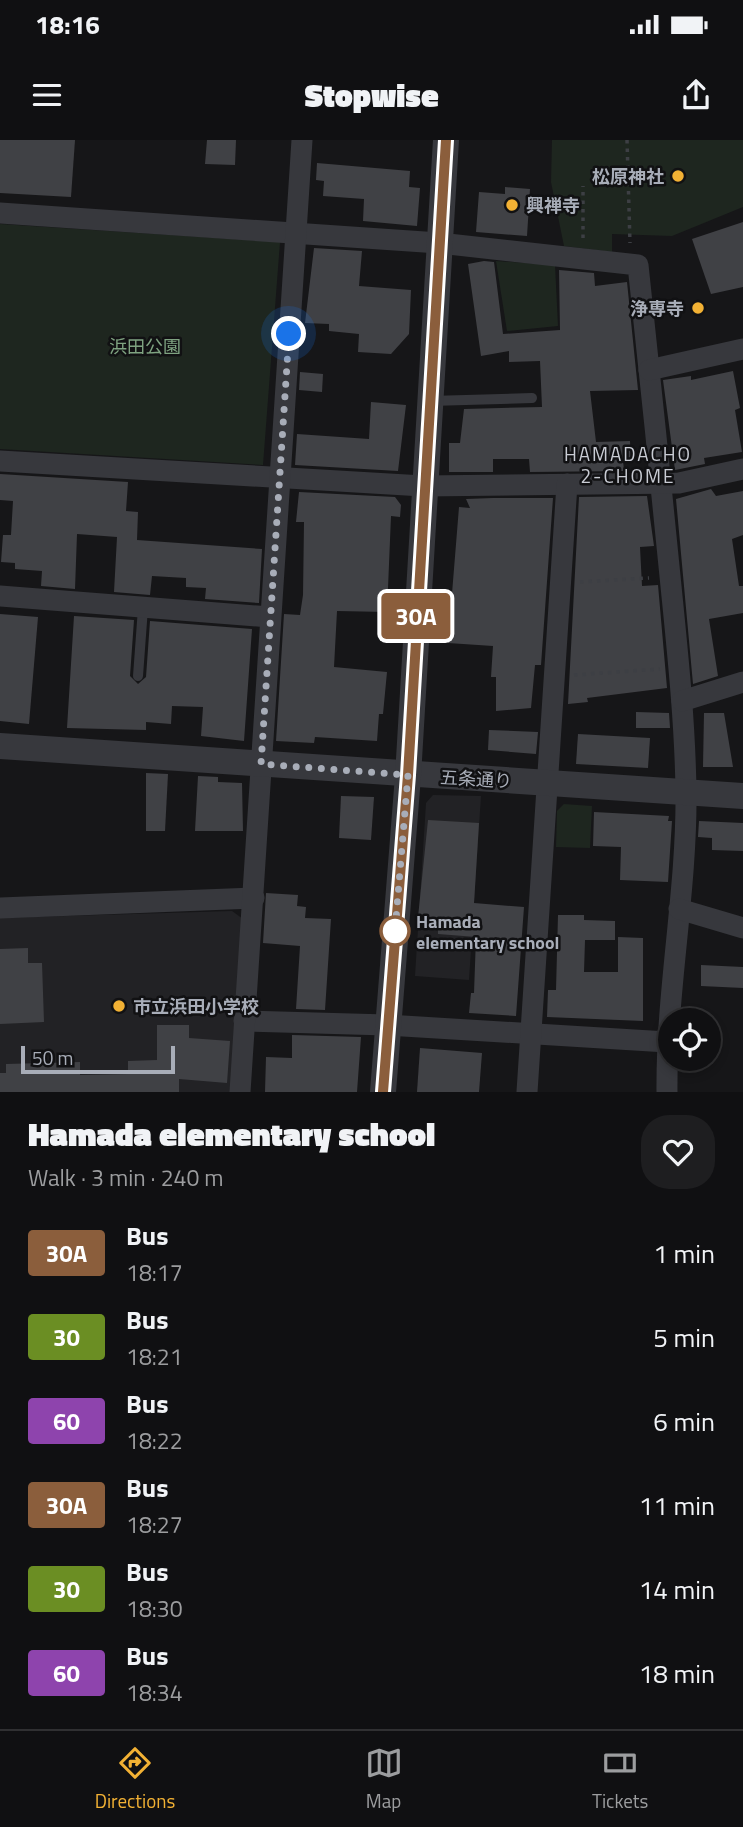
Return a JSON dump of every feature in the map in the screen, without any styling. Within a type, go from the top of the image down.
[{"type":"street","points":[[240,1092],[302,140]]},
{"type":"street","points":[[383,1092],[408,775],[428,401],[446,140]]},
{"type":"street","points":[[0,213],[439,243],[631,262],[638,265],[679,668],[686,792],[684,880],[670,1008]]},
{"type":"street","points":[[649,370],[743,349]]},
{"type":"street","points":[[0,461],[278,480],[423,486],[679,483],[743,469]]},
{"type":"street","points":[[527,1092],[567,484]]},
{"type":"street","points":[[0,596],[270,617]]},
{"type":"street","points":[[682,701],[743,681]]},
{"type":"street","name":"五条通り","points":[[0,746],[743,796]]},
{"type":"street","points":[[0,908],[254,898]]},
{"type":"street","points":[[679,909],[743,928]]},
{"type":"street","points":[[244,1021],[387,1025],[658,1041]]},
{"type":"street","points":[[667,1071],[667,1092]]},
{"type":"lane","points":[[428,401],[532,398]]},
{"type":"lane","points":[[138,676],[143,608]]},
{"type":"path","points":[[627,140],[631,262]]},
{"type":"path","points":[[583,186],[583,257]]},
{"type":"path","points":[[561,583],[670,577]]},
{"type":"path","points":[[554,676],[679,668]]},
{"type":"shaded area","points":[[433,795],[481,796],[469,980],[415,976],[426,803]]},
{"type":"shaded area","name":"市立浜田小学校","points":[[232,911],[243,919],[232,1092],[0,1092],[0,918]]},
{"type":"green space","name":"松原神社","points":[[552,140],[743,140],[743,207],[672,236],[612,234],[612,252],[564,246],[551,182]]},
{"type":"green space","name":"浜田公園","points":[[0,224],[280,242],[263,465],[0,449]]},
{"type":"green space","points":[[496,261],[555,265],[558,326],[507,331]]},
{"type":"green space","points":[[564,804],[592,806],[590,848],[556,847],[557,811]]},
{"type":"building","points":[[0,140],[75,140],[71,197],[0,193]]},
{"type":"building","points":[[207,140],[236,140],[235,165],[205,164]]},
{"type":"building","points":[[317,163],[410,171],[409,187],[420,188],[417,226],[363,221],[364,199],[323,196],[324,181],[316,180]]},
{"type":"building","points":[[505,187],[530,189],[527,236],[476,232],[479,192],[505,194]]},
{"type":"building","points":[[743,222],[743,287],[711,294],[692,239]]},
{"type":"building","points":[[314,248],[362,251],[359,286],[411,290],[409,334],[391,354],[358,352],[359,334],[329,331],[329,324],[305,323]]},
{"type":"building","points":[[494,262],[503,334],[560,330],[559,270],[594,273],[595,286],[627,282],[638,390],[590,391],[596,442],[630,441],[631,460],[623,460],[624,471],[530,472],[529,459],[493,459],[493,472],[449,472],[449,443],[460,443],[464,409],[542,407],[540,361],[509,362],[509,351],[481,356],[468,264]]},
{"type":"building","points":[[733,371],[740,408],[735,410],[742,452],[704,458],[705,464],[675,470],[663,380],[691,376],[691,380]]},
{"type":"building","points":[[300,372],[323,374],[322,392],[299,390]]},
{"type":"building","points":[[371,402],[406,405],[398,471],[295,465],[297,434],[369,439]]},
{"type":"building","points":[[0,474],[128,482],[126,511],[138,512],[137,540],[262,549],[259,603],[205,599],[206,588],[186,587],[186,578],[152,576],[150,595],[114,592],[117,537],[77,534],[75,589],[41,586],[42,571],[15,569],[15,563],[1,562],[3,535],[11,535],[13,501],[0,500]]},
{"type":"building","points":[[711,489],[716,496],[743,491],[743,535],[732,539],[739,586],[743,586],[743,613],[709,619],[718,676],[693,684],[676,499]]},
{"type":"building","points":[[299,492],[395,497],[401,505],[400,517],[391,516],[387,612],[337,611],[334,667],[387,672],[377,741],[315,737],[314,743],[276,741],[284,614],[300,615],[303,595],[304,522],[296,522]]},
{"type":"building","points":[[647,496],[654,546],[640,547],[642,586],[658,585],[667,688],[587,698],[588,702],[568,704],[579,497]]},
{"type":"building","points":[[553,498],[541,665],[535,665],[531,708],[496,711],[496,677],[491,677],[493,646],[448,643],[459,507],[470,508],[466,499]]},
{"type":"building","points":[[0,614],[38,617],[29,724],[0,721]]},
{"type":"building","points":[[74,616],[134,620],[130,676],[138,684],[146,677],[150,621],[252,629],[244,741],[201,736],[203,707],[172,706],[171,724],[146,722],[146,730],[67,728]]},
{"type":"building","points":[[636,712],[669,713],[670,728],[636,728]]},
{"type":"building","points":[[704,713],[724,713],[733,767],[703,767]]},
{"type":"building","points":[[489,730],[538,732],[536,754],[488,750]]},
{"type":"building","points":[[578,734],[650,738],[648,768],[576,764]]},
{"type":"building","points":[[146,773],[168,774],[165,831],[146,831]]},
{"type":"building","points":[[198,776],[218,777],[218,782],[242,783],[243,831],[195,831]]},
{"type":"building","points":[[341,796],[374,797],[371,840],[339,838]]},
{"type":"building","points":[[594,812],[669,816],[668,821],[672,821],[668,882],[620,880],[621,847],[593,846]]},
{"type":"building","points":[[428,820],[479,823],[474,903],[524,907],[516,1016],[469,1013],[471,993],[474,993],[476,937],[438,934],[438,928],[417,927]]},
{"type":"building","points":[[699,821],[743,823],[743,851],[712,850],[712,838],[698,837]]},
{"type":"building","points":[[266,893],[298,895],[297,906],[306,907],[305,918],[331,919],[325,1010],[296,1009],[300,946],[263,943]]},
{"type":"building","points":[[558,915],[584,915],[584,920],[615,921],[615,940],[585,940],[584,972],[618,972],[618,937],[643,938],[643,1021],[547,1017],[548,990],[556,990]]},
{"type":"building","points":[[28,948],[28,963],[42,963],[44,1022],[0,1024],[0,949]]},
{"type":"building","points":[[701,965],[743,967],[743,988],[701,986]]},
{"type":"building","points":[[157,1025],[189,1025],[189,1038],[230,1041],[227,1083],[179,1079],[179,1092],[0,1092],[0,1073],[6,1073],[6,1064],[80,1062],[80,1075],[128,1074],[128,1061],[157,1060]]},
{"type":"building","points":[[292,1035],[361,1037],[357,1092],[265,1092],[266,1057],[292,1058]]},
{"type":"building","points":[[420,1048],[482,1053],[479,1092],[417,1092]]},
{"type":"bus line","name":"30A","points":[[383,1092],[408,775],[424,465],[446,140]]},
{"type":"place","name":"松原神社","points":[[678,176]]},
{"type":"place","name":"興禅寺","points":[[512,205]]},
{"type":"place","name":"浄専寺","points":[[698,308]]},
{"type":"place","name":"Hamada elementary school","points":[[395,931]]},
{"type":"place","name":"市立浜田小学校","points":[[119,1006]]},
{"type":"district","name":"HAMADACHO 2-CHOME","points":[[628,464]]},
{"type":"route","points":[[289,334],[261,764],[408,775],[395,931]]}]
